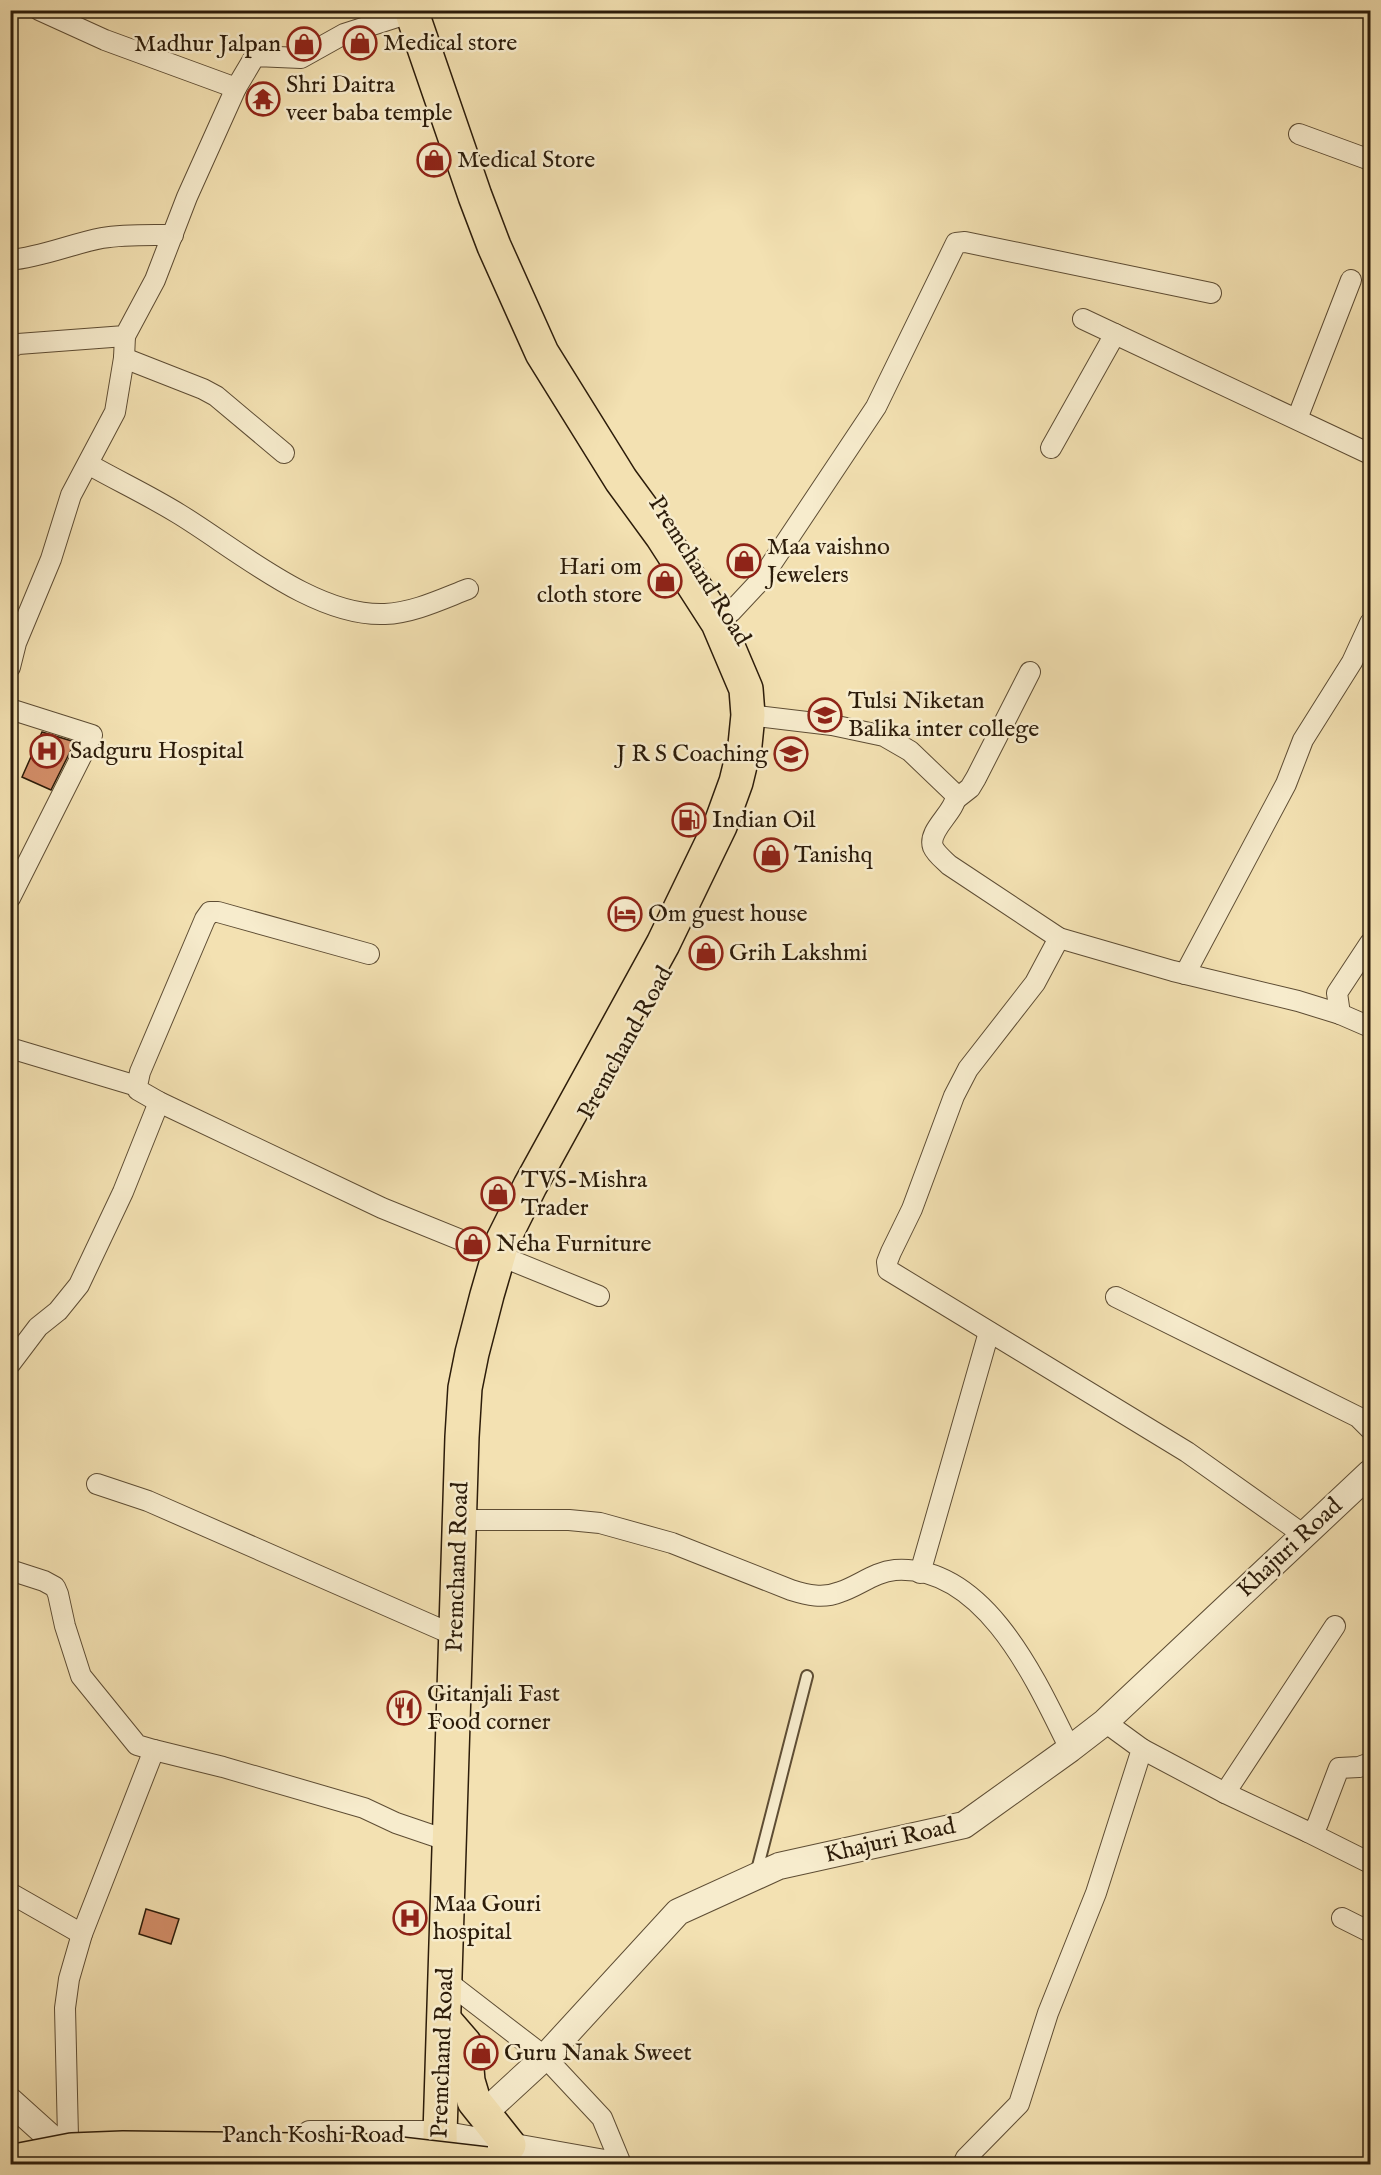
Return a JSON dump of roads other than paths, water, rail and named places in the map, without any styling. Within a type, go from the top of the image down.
[{"type":"highway","name":"Premchand Road","points":[[417,11],[488,194],[546,319],[608,430],[731,612],[754,659],[763,686],[758,716],[746,745],[720,826],[663,944],[530,1186],[504,1240],[508,1258],[486,1294],[465,1388],[459,1520],[441,2149]]},
{"type":"highway","name":"Premchand Road","points":[[417,11],[479,206],[542,353],[621,480],[662,536],[718,623],[758,716]]},
{"type":"highway","points":[[10,2162],[72,2150],[123,2148],[497,2155],[483,2114],[474,2101],[468,2081],[465,2044],[444,2020]]},
{"type":"street","points":[[41,11],[105,40],[236,88]]},
{"type":"street","points":[[10,667],[16,643],[51,559],[71,495],[115,412],[124,358],[125,336],[155,280],[236,88],[255,56],[301,58],[344,34],[417,11]]},
{"type":"street","points":[[1299,134],[1371,160]]},
{"type":"street","points":[[10,260],[26,258],[100,238],[122,235],[173,235]]},
{"type":"street","points":[[731,612],[760,581],[876,407],[956,243],[965,242],[1211,293]]},
{"type":"street","points":[[1297,419],[1351,280]]},
{"type":"street","points":[[1083,319],[1371,454]]},
{"type":"street","points":[[1051,448],[1115,334]]},
{"type":"street","points":[[13,345],[125,336]]},
{"type":"street","points":[[124,358],[216,396],[284,453]]},
{"type":"street","points":[[87,464],[178,514],[284,581],[314,598],[341,608],[365,614],[387,614],[414,609],[468,589]]},
{"type":"street","points":[[1185,974],[1286,784],[1303,740],[1352,662],[1369,629]]},
{"type":"street","points":[[1030,672],[976,778],[970,788],[956,799],[933,837],[934,848],[949,865],[1059,938],[1185,974],[1298,1000],[1371,1027]]},
{"type":"street","points":[[10,709],[93,735],[10,898]]},
{"type":"street","points":[[758,716],[832,725],[884,736],[910,751],[954,791],[956,799]]},
{"type":"street","points":[[137,1086],[145,1061],[210,912],[218,912],[369,954]]},
{"type":"street","points":[[1059,938],[1035,983],[968,1069],[954,1096],[912,1209],[886,1267],[891,1273],[1187,1452],[1304,1535]]},
{"type":"street","points":[[1340,1014],[1337,993],[1371,943]]},
{"type":"street","points":[[10,1048],[137,1086],[142,1094],[382,1208],[599,1296]]},
{"type":"street","points":[[10,1364],[38,1327],[58,1311],[79,1285],[123,1192],[159,1102]]},
{"type":"street","points":[[1116,1297],[1358,1417],[1371,1429]]},
{"type":"street","points":[[920,1572],[989,1332]]},
{"type":"street","name":"Khajuri Road","points":[[483,2114],[545,2057],[678,1912],[779,1866],[964,1825],[1105,1722],[1371,1473]]},
{"type":"street","points":[[98,1484],[148,1501],[456,1636]]},
{"type":"street","points":[[459,1520],[569,1520],[600,1523],[672,1543],[810,1596],[840,1593],[874,1575],[895,1570],[920,1572],[939,1578],[959,1587],[998,1624],[1040,1688],[1070,1749]]},
{"type":"street","points":[[10,1570],[55,1587],[81,1676],[137,1745],[364,1808],[396,1823],[449,1841]]},
{"type":"street","points":[[1225,1793],[1335,1626]]},
{"type":"street","points":[[1105,1722],[1142,1749],[1225,1793],[1371,1863]]},
{"type":"street","points":[[963,2164],[966,2158],[1019,2104],[1048,2013],[1096,1893],[1142,1749]]},
{"type":"street","points":[[71,2164],[59,2137],[65,2008],[75,1953],[154,1750]]},
{"type":"street","points":[[1308,1832],[1315,1829],[1338,1768],[1359,1767],[1371,1763]]},
{"type":"street","points":[[10,1893],[82,1934]]},
{"type":"street","points":[[1342,1918],[1371,1932]]},
{"type":"street","points":[[445,1980],[545,2057],[602,2118],[621,2164]]},
{"type":"street","points":[[10,2101],[59,2137]]},
{"type":"street","name":"Panch Koshi Road","points":[[10,2147],[59,2137],[441,2149],[610,2164]]},
{"type":"lane","points":[[755,1877],[807,1676]]},
{"type":"place","name":"Medical store","points":[[360,43]]},
{"type":"place","name":"Madhur Jalpan","points":[[304,44]]},
{"type":"place","name":"Shri Daitra veer baba temple","points":[[263,99]]},
{"type":"place","name":"Medical Store","points":[[434,160]]},
{"type":"place","name":"Maa vaishno Jewelers","points":[[744,561]]},
{"type":"place","name":"Hari om cloth store","points":[[665,581]]},
{"type":"place","name":"Tulsi Niketan Balika inter college","points":[[825,715]]},
{"type":"place","name":"Sadguru Hospital","points":[[47,751]]},
{"type":"place","name":"J R S Coaching","points":[[791,754]]},
{"type":"place","name":"Indian Oil","points":[[689,820]]},
{"type":"place","name":"Tanishq","points":[[771,855]]},
{"type":"place","name":"Om guest house","points":[[625,914]]},
{"type":"place","name":"Grih Lakshmi","points":[[706,953]]},
{"type":"place","name":"TVS-Mishra Trader","points":[[498,1194]]},
{"type":"place","name":"Neha Furniture","points":[[473,1244]]},
{"type":"place","name":"Gitanjali Fast Food corner","points":[[404,1708]]},
{"type":"place","name":"Maa Gouri hospital","points":[[410,1918]]},
{"type":"place","name":"Guru Nanak Sweet","points":[[481,2053]]}]
